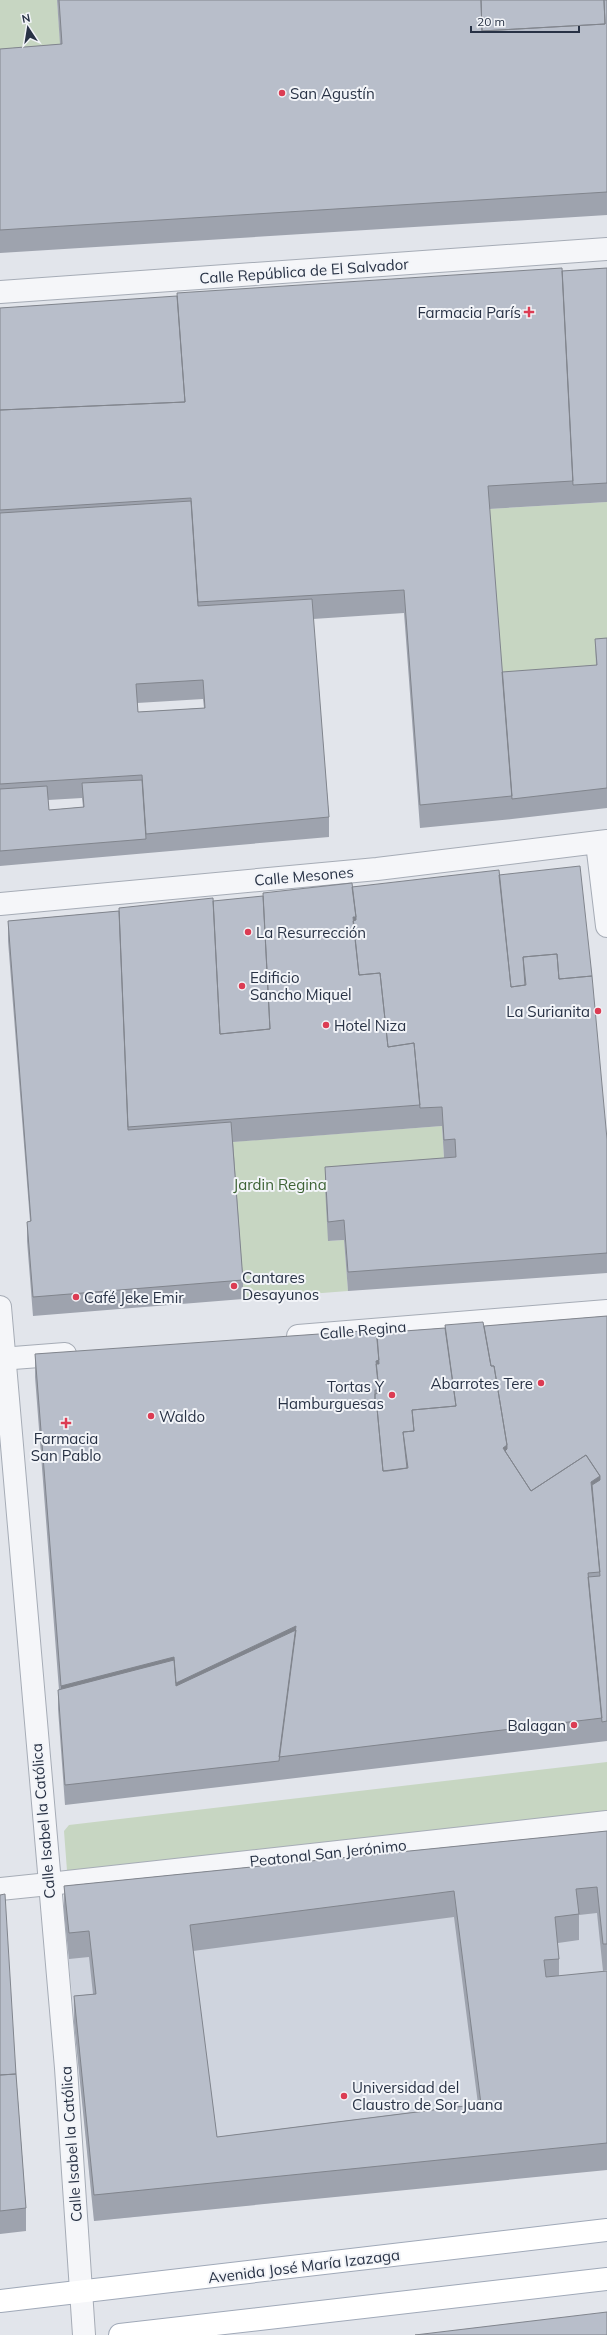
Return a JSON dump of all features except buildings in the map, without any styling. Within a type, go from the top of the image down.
[{"type":"main road","name":"Avenida José María Izazaga","points":[[0,2301],[607,2230]]},
{"type":"main road","points":[[120,2335],[607,2279]]},
{"type":"street","name":"Calle República de El Salvador","points":[[0,292],[607,249]]},
{"type":"street","name":"Calle Mesones","points":[[0,904],[377,869],[602,842]]},
{"type":"street","points":[[602,842],[607,926]]},
{"type":"street","name":"Calle Isabel la Católica","points":[[0,1307],[2,1359],[66,2068],[84,2335]]},
{"type":"street","name":"Calle Regina","points":[[275,1337],[607,1311]]},
{"type":"street","points":[[2,1359],[85,1353]]},
{"type":"street","name":"Peatonal San Jerónimo","points":[[0,1890],[607,1822]]},
{"type":"shaded area","name":"Universidad del Claustro de Sor Juana","points":[[607,1857],[607,2169],[94,2221],[64,1912]]},
{"type":"green space","points":[[0,0],[57,0],[62,67],[0,72]]},
{"type":"green space","points":[[607,502],[607,657],[597,684],[502,692],[488,509]]},
{"type":"green space","name":"Jardin Regina","points":[[442,1126],[444,1159],[329,1241],[344,1240],[348,1291],[243,1299],[231,1142]]},
{"type":"green space","points":[[607,1762],[607,1834],[68,1884],[64,1831],[69,1825]]},
{"type":"place","name":"San Agustín","points":[[282,93]]},
{"type":"place","name":"Farmacia París","points":[[529,312]]},
{"type":"place","name":"La Resurrección","points":[[248,932]]},
{"type":"place","name":"Edificio Sancho Miquel","points":[[242,986]]},
{"type":"place","name":"La Surianita","points":[[598,1011]]},
{"type":"place","name":"Hotel Niza","points":[[326,1025]]},
{"type":"place","name":"Cantares Desayunos","points":[[234,1286]]},
{"type":"place","name":"Café Jeke Emir","points":[[76,1297]]},
{"type":"place","name":"Abarrotes Tere","points":[[541,1383]]},
{"type":"place","name":"Tortas Y Hamburguesas","points":[[392,1395]]},
{"type":"place","name":"Waldo","points":[[151,1416]]},
{"type":"place","name":"Farmacia San Pablo","points":[[66,1423]]},
{"type":"place","name":"Balagan","points":[[574,1725]]},
{"type":"place","name":"Universidad del Claustro de Sor Juana","points":[[344,2096]]}]
